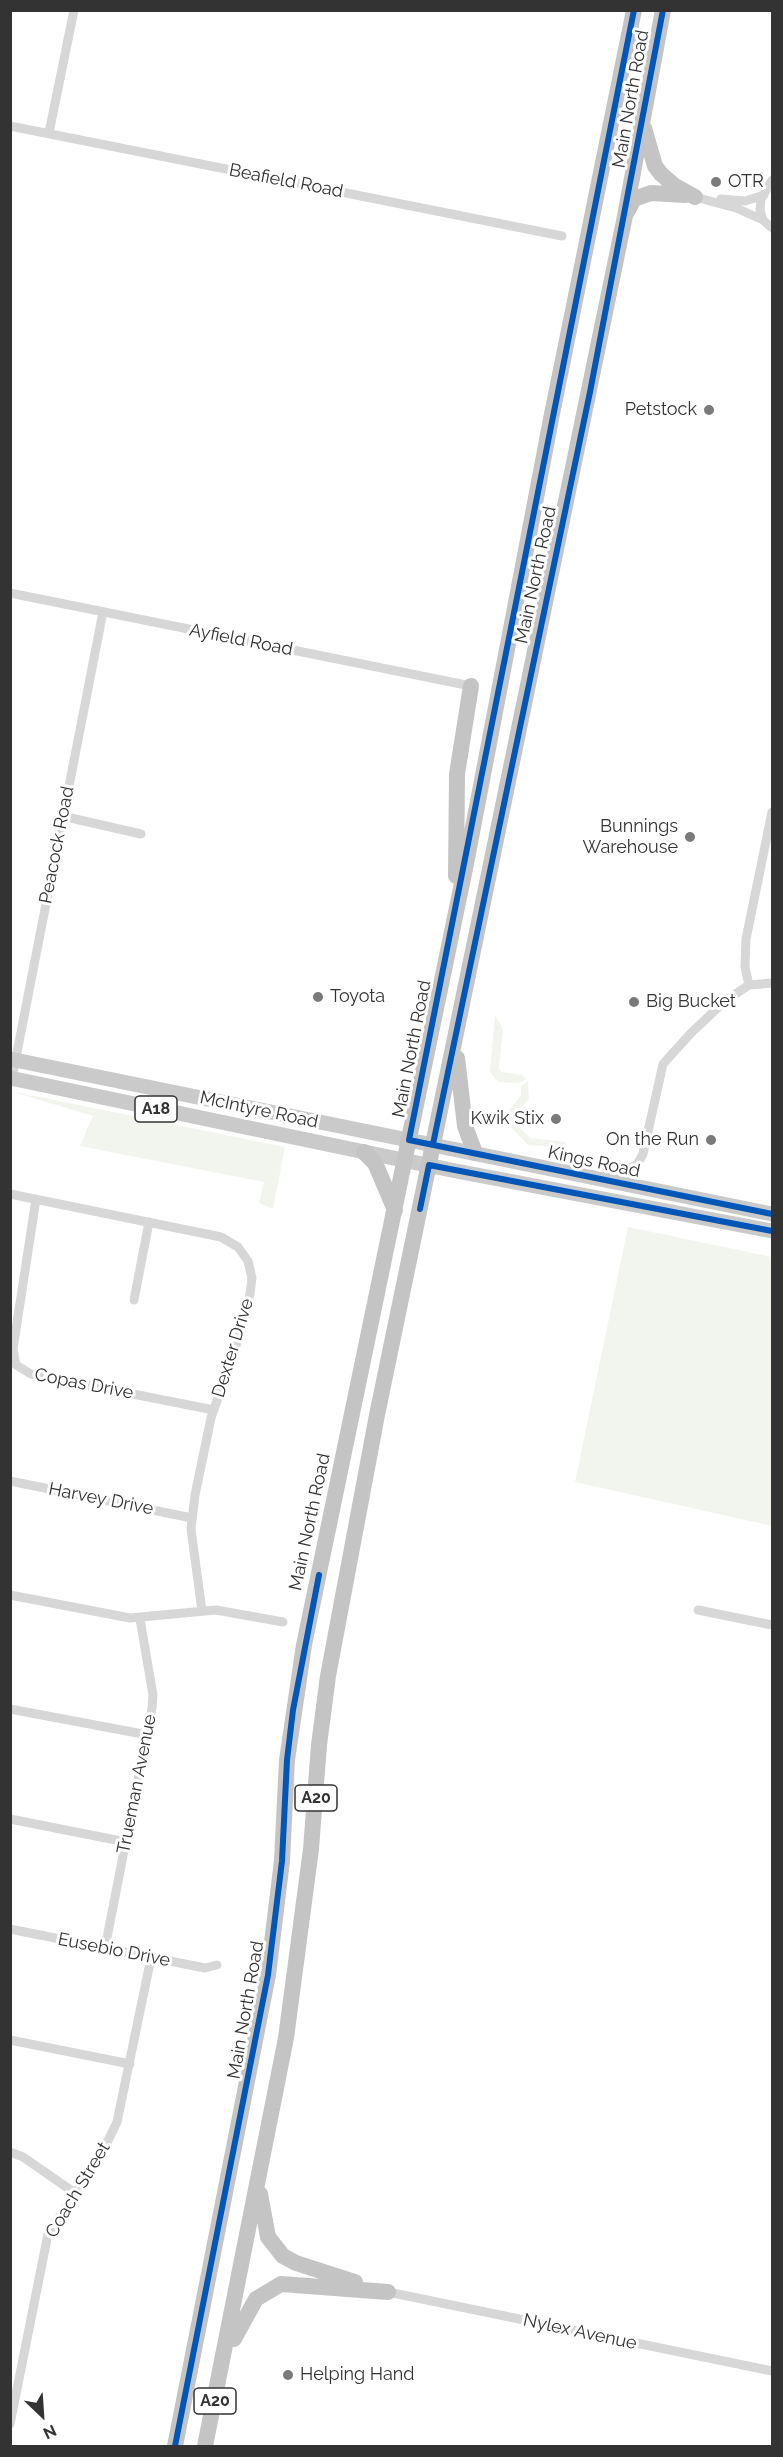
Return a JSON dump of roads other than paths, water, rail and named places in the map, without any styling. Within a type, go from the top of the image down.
[{"type":"highway","name":"Main North Road","points":[[175,2446],[268,1975],[282,1861],[288,1750],[303,1645],[395,1210],[549,425],[634,10]]},
{"type":"highway","name":"Main North Road","points":[[205,2446],[259,2182],[296,1972],[328,1676],[377,1415],[625,216],[663,10]]},
{"type":"highway","points":[[643,121],[655,166],[667,180],[698,197]]},
{"type":"highway","points":[[625,216],[634,199],[651,193],[698,197]]},
{"type":"highway","points":[[456,907],[457,774],[471,686]]},
{"type":"highway","points":[[455,1046],[465,1126],[476,1153]]},
{"type":"highway","points":[[364,1152],[375,1163],[395,1210]]},
{"type":"highway","points":[[259,2182],[268,2237],[283,2256],[296,2263],[387,2292]]},
{"type":"highway","points":[[225,2356],[251,2304],[275,2286],[289,2283],[387,2292]]},
{"type":"main road","name":"McIntyre Road","points":[[13,1059],[409,1140]]},
{"type":"main road","name":"McIntyre Road","points":[[11,1078],[429,1165]]},
{"type":"main road","points":[[210,1099],[209,1111],[244,1127]]},
{"type":"main road","name":"Kings Road","points":[[409,1140],[772,1214]]},
{"type":"main road","name":"Kings Road","points":[[429,1165],[772,1231]]},
{"type":"street","points":[[49,133],[74,10]]},
{"type":"street","name":"Beafield Road","points":[[10,126],[561,236]]},
{"type":"street","points":[[769,226],[760,205],[772,180]]},
{"type":"street","points":[[698,197],[745,201],[768,191]]},
{"type":"street","points":[[698,197],[736,208],[769,226]]},
{"type":"street","name":"Ayfield Road","points":[[10,593],[471,686]]},
{"type":"street","name":"Peacock Road","points":[[11,1078],[103,612]]},
{"type":"street","points":[[749,985],[745,967],[746,939],[772,812]]},
{"type":"street","points":[[62,816],[141,834]]},
{"type":"street","points":[[600,1179],[637,1166],[644,1154],[649,1120],[663,1064],[677,1046],[725,1001],[749,985],[772,983]]},
{"type":"street","name":"Dexter Drive","points":[[10,1194],[221,1237],[238,1247],[250,1270],[252,1286],[240,1334],[214,1410],[192,1518],[191,1529],[202,1611]]},
{"type":"street","name":"Copas Drive","points":[[36,1199],[13,1348],[16,1365],[31,1374],[214,1410]]},
{"type":"street","points":[[134,1300],[149,1222]]},
{"type":"street","name":"Harvey Drive","points":[[10,1481],[192,1518]]},
{"type":"street","points":[[10,1595],[140,1619],[216,1610],[283,1622]]},
{"type":"street","points":[[698,1610],[772,1625]]},
{"type":"street","name":"Trueman Avenue","points":[[105,1948],[148,1735],[153,1695],[140,1619]]},
{"type":"street","points":[[10,1709],[148,1735]]},
{"type":"street","points":[[10,1819],[126,1842]]},
{"type":"street","name":"Eusebio Drive","points":[[10,1929],[205,1968],[218,1965]]},
{"type":"street","name":"Coach Street","points":[[10,2424],[48,2234],[102,2153],[117,2122],[151,1958]]},
{"type":"street","points":[[10,2040],[130,2064]]},
{"type":"street","points":[[10,2152],[23,2157],[75,2193]]},
{"type":"street","name":"Nylex Avenue","points":[[387,2292],[772,2371]]},
{"type":"place","name":"OTR","points":[[716,182]]},
{"type":"place","name":"Petstock","points":[[709,410]]},
{"type":"place","name":"Bunnings Warehouse","points":[[690,837]]},
{"type":"place","name":"Toyota","points":[[318,997]]},
{"type":"place","name":"Big Bucket","points":[[634,1002]]},
{"type":"place","name":"Kwik Stix","points":[[556,1119]]},
{"type":"place","name":"On the Run","points":[[711,1140]]},
{"type":"place","name":"Helping Hand","points":[[288,2375]]}]
